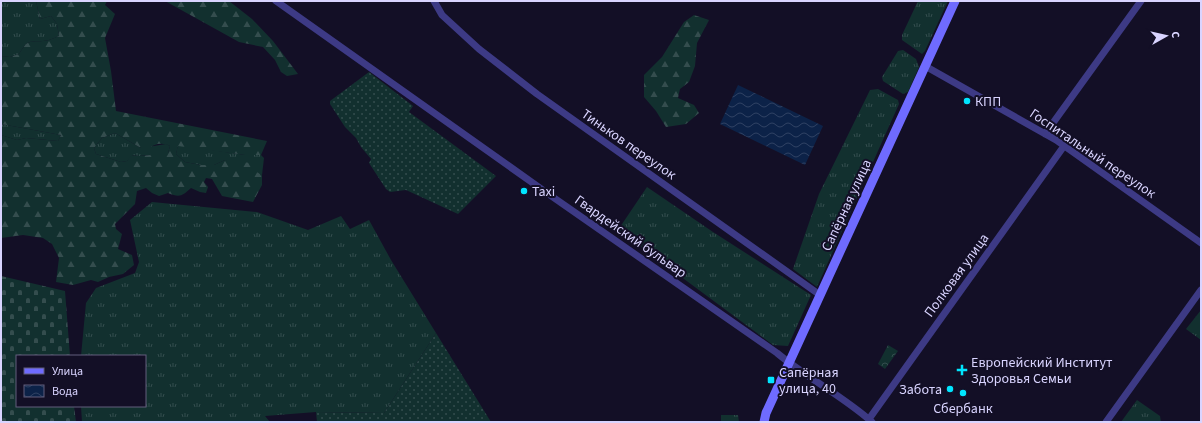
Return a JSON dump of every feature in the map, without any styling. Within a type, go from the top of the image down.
[{"type":"street","name":"Гвардейский бульвар","points":[[276,1],[547,193],[777,353],[871,421]]},
{"type":"street","name":"Тиньков переулок","points":[[434,1],[442,15],[478,48],[537,94],[820,295]]},
{"type":"street","name":"Сапёрная улица","points":[[764,422],[766,413],[955,1]]},
{"type":"street","points":[[1045,134],[1141,1]]},
{"type":"street","name":"Госпитальный переулок","points":[[925,66],[1064,146],[1201,243]]},
{"type":"street","name":"Полковая улица","points":[[871,421],[1064,146]]},
{"type":"street","points":[[1106,422],[1201,290]]},
{"type":"green space","points":[[1,1],[36,1],[40,19],[51,16],[57,24],[59,36],[47,40],[28,43],[19,54],[10,57],[1,56]]},
{"type":"green space","points":[[36,1],[107,1],[105,5],[115,14],[105,38],[116,111],[267,141],[261,155],[245,155],[178,146],[176,154],[185,162],[201,165],[214,165],[225,160],[251,163],[253,170],[262,175],[262,185],[253,202],[222,196],[212,179],[206,178],[204,182],[208,187],[206,193],[191,188],[178,196],[168,193],[159,196],[146,188],[137,191],[135,204],[115,224],[116,229],[122,234],[118,249],[132,255],[134,265],[123,274],[109,277],[98,282],[91,280],[73,285],[56,282],[59,258],[52,244],[43,238],[23,235],[1,238],[1,135],[17,140],[26,138],[58,141],[61,135],[1,124],[1,56],[10,57],[19,54],[28,43],[47,40],[59,36],[57,24],[51,16],[40,19]],"holes":[[[115,133],[141,148],[148,149],[158,144],[170,146],[168,153],[162,153],[159,149],[154,149],[150,155],[131,155],[127,161],[121,162],[96,154],[94,148],[102,138]]]},
{"type":"green space","points":[[165,1],[229,1],[252,19],[273,41],[298,74],[287,76],[281,72],[275,60],[263,47],[239,42]]},
{"type":"green space","points":[[918,1],[948,1],[925,51],[922,54],[902,40],[902,35]]},
{"type":"green space","points":[[694,15],[709,20],[697,43],[695,66],[689,82],[680,89],[678,98],[694,105],[699,113],[686,124],[666,127],[656,111],[644,97],[644,75],[662,57],[684,22]]},
{"type":"green space","points":[[903,50],[916,59],[919,67],[908,92],[903,94],[883,81],[882,77],[898,51]]},
{"type":"green space","points":[[369,72],[413,106],[409,112],[496,176],[458,214],[406,190],[390,192],[386,189],[369,163],[371,159],[356,138],[345,127],[330,104],[330,101]]},
{"type":"green space","points":[[878,89],[898,100],[899,104],[817,287],[793,269],[819,194],[870,90]]},
{"type":"green space","points":[[1,124],[61,135],[58,141],[26,138],[17,140],[1,135]]},
{"type":"green space","points":[[115,133],[141,148],[166,144],[170,146],[168,153],[139,156],[132,155],[127,161],[121,162],[96,154],[94,148],[102,138]]},
{"type":"green space","points":[[178,145],[245,155],[261,155],[264,158],[262,175],[225,160],[214,165],[201,165],[185,162],[176,154]]},
{"type":"green space","points":[[647,187],[713,232],[811,295],[788,346],[773,345],[618,230]]},
{"type":"green space","points":[[152,202],[257,212],[308,230],[341,216],[350,229],[369,220],[391,260],[436,333],[384,413],[316,412],[265,416],[270,422],[82,422],[81,407],[146,407],[146,355],[81,355],[86,303],[96,288],[135,273],[139,262],[130,220]]},
{"type":"green space","points":[[1,276],[65,291],[70,355],[16,355],[16,407],[74,407],[76,422],[1,422]]},
{"type":"green space","points":[[1201,310],[1201,340],[1186,329]]},
{"type":"green space","points":[[436,333],[491,422],[317,422],[316,412],[384,413]]},
{"type":"green space","points":[[888,345],[898,351],[885,369],[878,364]]},
{"type":"green space","points":[[1137,400],[1160,416],[1161,422],[1121,422]]},
{"type":"green space","points":[[721,415],[738,415],[739,422],[721,422]]},
{"type":"water","points":[[738,85],[823,126],[805,165],[720,124]]},
{"type":"place","name":"КПП","points":[[967,101]]},
{"type":"place","name":"Taxi","points":[[524,191]]},
{"type":"place","name":"Европейский Институт Здоровья Семьи","points":[[962,370]]},
{"type":"place","name":"Сапёрная улица, 40","points":[[771,380]]},
{"type":"place","name":"Забота","points":[[950,389]]},
{"type":"place","name":"Сбербанк","points":[[963,393]]}]
